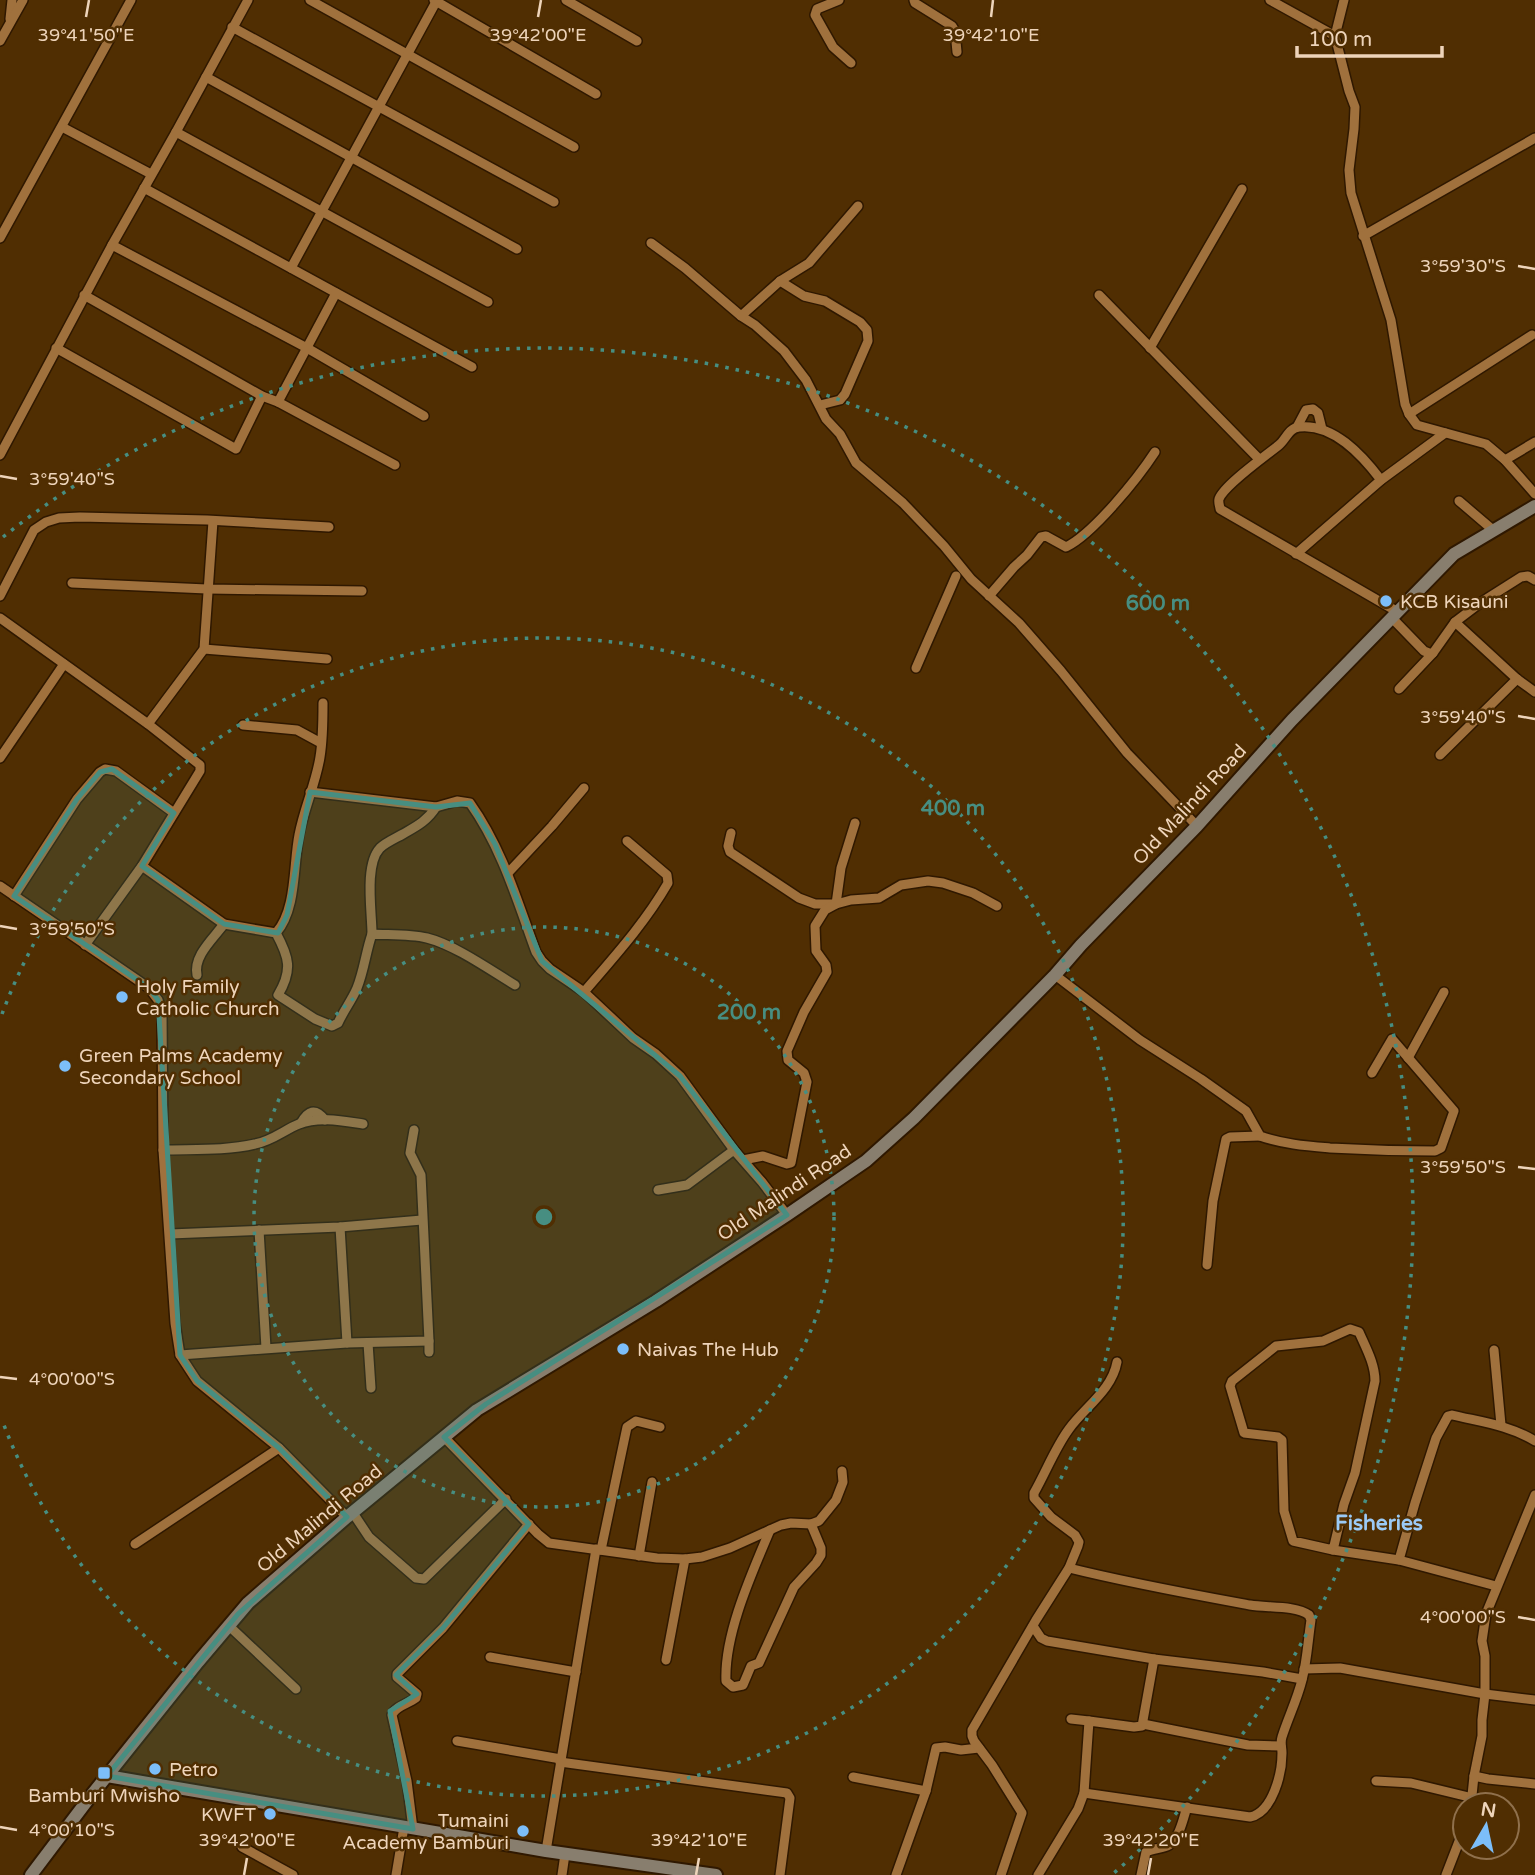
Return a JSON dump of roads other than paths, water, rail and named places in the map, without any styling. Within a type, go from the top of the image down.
[{"type":"main road","name":"Old Malindi Road","points":[[31,1875],[228,1625],[255,1597],[486,1404],[656,1301],[866,1161],[915,1118],[1055,975],[1197,826],[1292,720],[1454,554],[1535,506]]},
{"type":"main road","points":[[107,1776],[546,1851],[716,1875]]},
{"type":"street","points":[[9,24],[12,0]]},
{"type":"street","points":[[0,41],[23,0]]},
{"type":"street","points":[[0,238],[131,0]]},
{"type":"street","points":[[0,455],[84,295],[247,0]]},
{"type":"street","points":[[310,0],[574,147]]},
{"type":"street","points":[[566,0],[636,41]]},
{"type":"street","points":[[839,0],[817,9],[815,15],[833,47],[851,63]]},
{"type":"street","points":[[914,0],[952,26],[957,52]]},
{"type":"street","points":[[1270,0],[1335,36]]},
{"type":"street","points":[[1344,0],[1335,36],[1355,107],[1349,170],[1351,193],[1391,320],[1405,404],[1418,425],[1486,444],[1505,460],[1535,494]]},
{"type":"street","points":[[291,268],[435,1],[596,94]]},
{"type":"street","points":[[232,27],[554,202]]},
{"type":"street","points":[[206,77],[517,249]]},
{"type":"street","points":[[62,127],[151,174]]},
{"type":"street","points":[[176,132],[488,302]]},
{"type":"street","points":[[1363,236],[1535,139]]},
{"type":"street","points":[[144,188],[472,367]]},
{"type":"street","points":[[1150,348],[1242,189]]},
{"type":"street","points":[[741,316],[780,281],[809,263],[858,206]]},
{"type":"street","points":[[651,243],[784,351],[806,380],[826,419],[840,435],[856,463],[903,503],[971,579],[1019,623],[1127,753],[1197,826]]},
{"type":"street","points":[[112,244],[307,348],[424,416]]},
{"type":"street","points":[[780,281],[796,292],[825,301],[860,322],[867,330],[868,341],[845,394],[840,400],[820,405]]},
{"type":"street","points":[[278,402],[336,293]]},
{"type":"street","points":[[84,295],[262,396],[395,465]]},
{"type":"street","points":[[1098,295],[1259,459]]},
{"type":"street","points":[[1409,414],[1532,335]]},
{"type":"street","points":[[56,348],[236,449],[262,396]]},
{"type":"street","points":[[1297,427],[1306,410],[1313,409],[1318,413],[1322,429]]},
{"type":"street","points":[[1381,480],[1366,460],[1322,429],[1297,427],[1224,492],[1219,499],[1220,509],[1395,615],[1424,650],[1433,653]]},
{"type":"street","points":[[1296,554],[1381,480],[1445,433]]},
{"type":"street","points":[[1505,460],[1535,442]]},
{"type":"street","points":[[989,596],[1041,537],[1046,536],[1066,547],[1085,535],[1108,511],[1155,452]]},
{"type":"street","points":[[1460,501],[1493,530]]},
{"type":"street","points":[[0,596],[34,530],[59,518],[329,527]]},
{"type":"street","points":[[148,724],[204,649],[213,522]]},
{"type":"street","points":[[916,668],[956,576]]},
{"type":"street","points":[[1399,689],[1433,653],[1455,622],[1521,578],[1528,576],[1535,580]]},
{"type":"street","points":[[72,583],[207,589],[362,591]]},
{"type":"street","points":[[0,618],[148,724],[200,765],[200,771],[142,866],[85,945]]},
{"type":"street","points":[[1455,622],[1535,692]]},
{"type":"street","points":[[204,649],[327,659]]},
{"type":"street","points":[[2,752],[64,664]]},
{"type":"street","points":[[1440,755],[1517,679]]},
{"type":"street","points":[[276,933],[287,915],[304,809],[320,757],[323,703]]},
{"type":"street","points":[[243,724],[297,730],[321,743]]},
{"type":"street","points":[[14,896],[77,799],[105,769],[116,771],[174,813]]},
{"type":"street","points":[[508,873],[584,788]]},
{"type":"street","points":[[310,792],[436,807],[457,801],[470,803],[489,832],[508,873],[536,952],[542,961],[584,992],[633,1038],[680,1076],[734,1150],[787,1215]]},
{"type":"street","points":[[276,933],[285,949],[288,970],[286,981],[278,995],[315,1019],[334,1026],[358,985],[372,934],[369,884],[379,849],[422,824],[436,807]]},
{"type":"street","points":[[836,904],[841,868],[855,823]]},
{"type":"street","points":[[731,833],[728,850],[750,866],[799,898],[815,904],[836,904]]},
{"type":"street","points":[[584,992],[654,907],[668,883],[667,875],[627,841]]},
{"type":"street","points":[[142,866],[224,925],[276,933]]},
{"type":"street","points":[[743,1160],[763,1156],[788,1165],[791,1163],[807,1082],[804,1073],[788,1060],[787,1051],[804,1012],[827,972],[816,951],[816,923],[825,910],[851,900],[879,898],[901,885],[928,881],[973,893],[997,906]]},
{"type":"street","points":[[0,886],[149,988],[158,1000],[162,1012],[163,1150],[175,1322],[180,1355],[197,1381],[279,1448],[350,1515],[369,1537],[421,1580],[506,1499]]},
{"type":"street","points":[[197,975],[197,960],[224,925]]},
{"type":"street","points":[[372,934],[431,939],[445,944],[515,985]]},
{"type":"street","points":[[1055,975],[1140,1040],[1246,1111],[1260,1136]]},
{"type":"street","points":[[1408,1058],[1444,992]]},
{"type":"street","points":[[1207,1265],[1213,1201],[1226,1139],[1260,1136],[1310,1146],[1371,1151],[1434,1151],[1441,1148],[1454,1111],[1392,1038],[1372,1073]]},
{"type":"street","points":[[163,1150],[230,1148],[256,1144],[283,1134],[301,1123],[325,1120],[363,1125]]},
{"type":"street","points":[[414,1130],[410,1153],[421,1175],[429,1352]]},
{"type":"street","points":[[658,1190],[687,1185],[734,1150]]},
{"type":"street","points":[[170,1234],[340,1227],[422,1220]]},
{"type":"street","points":[[340,1227],[347,1343]]},
{"type":"street","points":[[259,1230],[266,1348]]},
{"type":"street","points":[[1333,1550],[1375,1381],[1370,1355],[1359,1332],[1350,1329],[1324,1341],[1276,1346],[1232,1381],[1230,1386],[1244,1433],[1278,1437],[1282,1440],[1284,1511],[1293,1541],[1298,1544],[1333,1550],[1399,1560],[1496,1586]]},
{"type":"street","points":[[180,1355],[347,1343],[429,1341]]},
{"type":"street","points":[[369,1343],[371,1388]]},
{"type":"street","points":[[1494,1350],[1501,1425]]},
{"type":"street","points":[[1001,1875],[1022,1813],[979,1748],[972,1736],[972,1730],[1069,1568],[1078,1546],[1078,1539],[1037,1503],[1034,1493],[1067,1431],[1110,1382],[1117,1362]]},
{"type":"street","points":[[1399,1560],[1436,1438],[1445,1420],[1452,1415],[1501,1425],[1535,1441]]},
{"type":"street","points":[[546,1851],[598,1549],[627,1427],[636,1421],[660,1427]]},
{"type":"street","points":[[444,1437],[549,1543],[639,1556],[685,1559],[702,1557],[730,1548],[781,1525],[791,1522],[811,1524],[819,1521],[836,1500],[842,1482],[842,1471]]},
{"type":"street","points":[[135,1544],[279,1448]]},
{"type":"street","points":[[639,1556],[652,1482]]},
{"type":"street","points":[[1473,1791],[1482,1736],[1485,1694],[1482,1632],[1496,1586],[1535,1495]]},
{"type":"street","points":[[396,1875],[409,1828],[407,1781],[392,1716],[395,1709],[416,1698],[417,1694],[397,1677],[397,1674],[443,1628],[529,1524]]},
{"type":"street","points":[[770,1530],[751,1575],[731,1640],[726,1681],[733,1687],[743,1685],[751,1666],[759,1663],[794,1587],[821,1555],[821,1548],[811,1524]]},
{"type":"street","points":[[666,1660],[685,1559]]},
{"type":"street","points":[[1069,1568],[1212,1598],[1305,1612],[1311,1620],[1303,1674],[1282,1736],[1279,1780],[1271,1799],[1258,1815],[1250,1817],[1084,1793]]},
{"type":"street","points":[[228,1625],[296,1689]]},
{"type":"street","points":[[1033,1626],[1041,1638],[1047,1641],[1193,1665],[1303,1674],[1340,1668],[1485,1694],[1535,1700]]},
{"type":"street","points":[[489,1657],[576,1672]]},
{"type":"street","points":[[1143,1724],[1154,1659]]},
{"type":"street","points":[[1071,1719],[1134,1727],[1143,1724],[1248,1745],[1281,1746]]},
{"type":"street","points":[[1038,1875],[1078,1809],[1084,1793],[1089,1721]]},
{"type":"street","points":[[457,1741],[561,1760],[787,1793],[790,1798],[780,1875]]},
{"type":"street","points":[[896,1875],[926,1791],[936,1748],[979,1748]]},
{"type":"street","points":[[1474,1776],[1535,1784]]},
{"type":"street","points":[[853,1777],[926,1791]]},
{"type":"street","points":[[1376,1782],[1411,1783],[1451,1795]]},
{"type":"street","points":[[1141,1875],[1146,1852],[1169,1845],[1182,1824],[1187,1807]]},
{"type":"street","points":[[242,1847],[293,1875]]},
{"type":"street","points":[[562,1875],[565,1854]]},
{"type":"place","name":"KCB Kisauni","points":[[1386,601]]},
{"type":"place","name":"Holy Family Catholic Church","points":[[122,997]]},
{"type":"place","name":"Green Palms Academy Secondary School","points":[[65,1066]]},
{"type":"place","name":"Naivas The Hub","points":[[623,1349]]},
{"type":"place","name":"Petro","points":[[155,1769]]},
{"type":"place","name":"Bamburi Mwisho","points":[[104,1773]]},
{"type":"place","name":"KWFT","points":[[270,1814]]},
{"type":"place","name":"Tumaini Academy Bamburi","points":[[523,1831]]},
{"type":"district","name":"Fisheries","points":[[1379,1523]]}]
